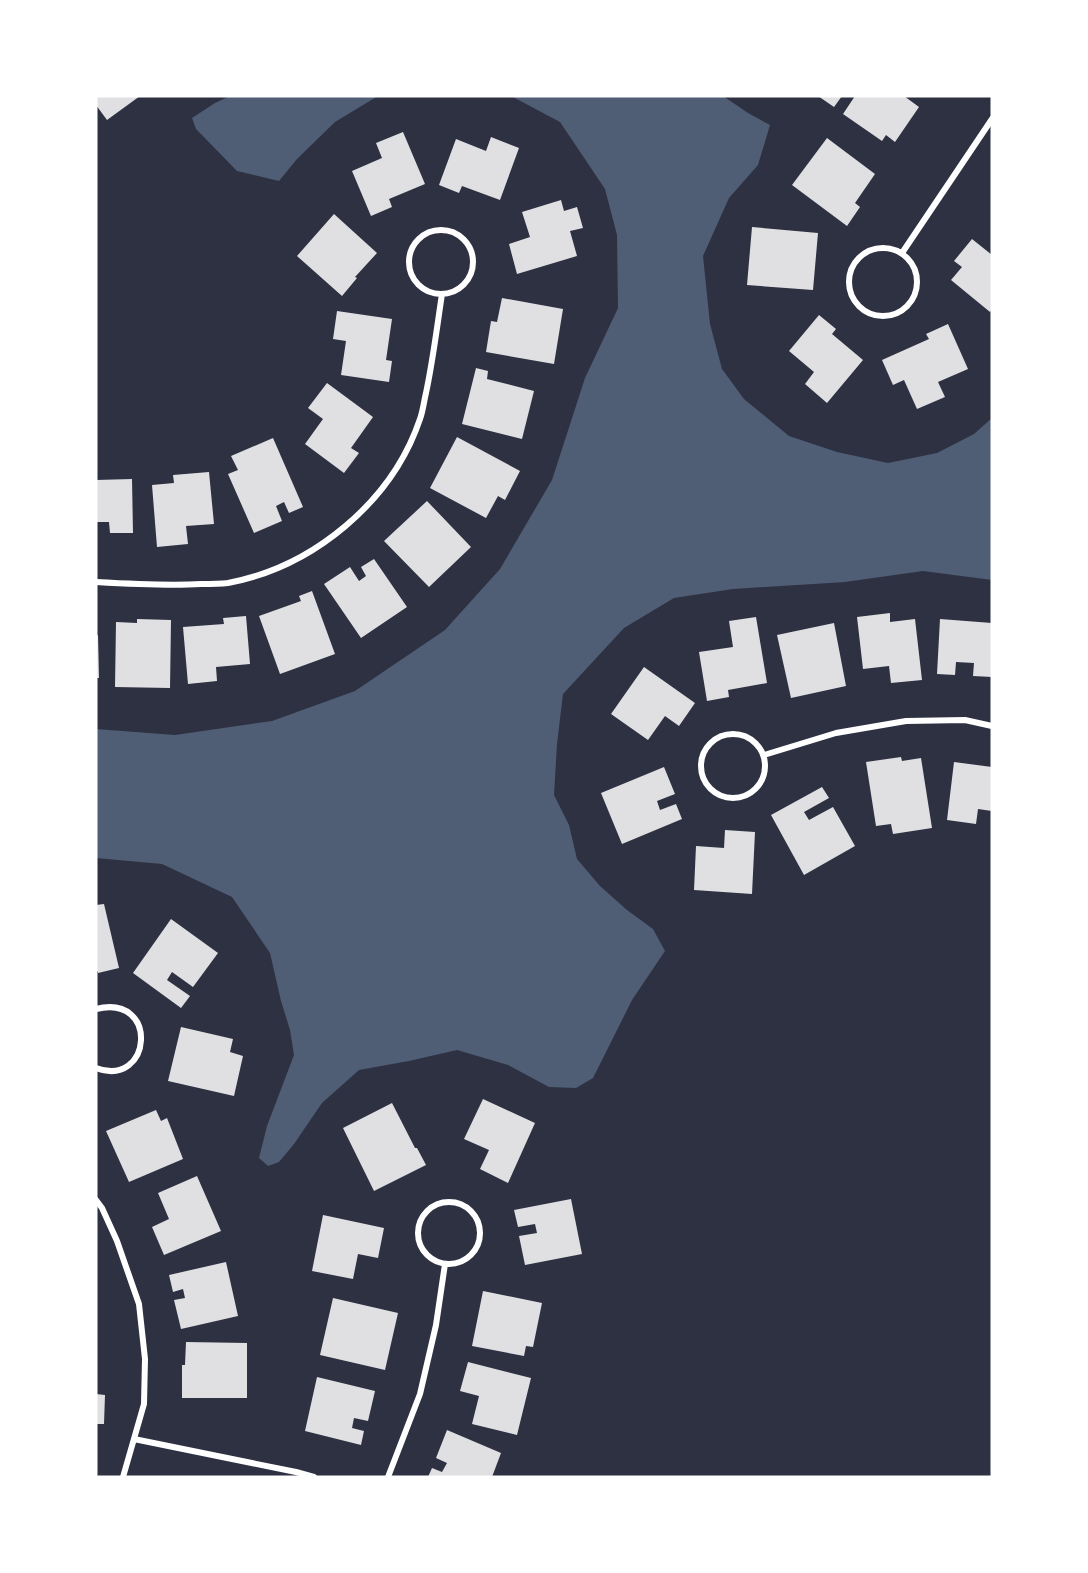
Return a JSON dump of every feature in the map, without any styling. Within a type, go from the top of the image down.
[{"type":"street","points":[[902,253],[992,119]]},
{"type":"street","points":[[438,230],[459,235],[467,243],[472,254],[473,266],[470,276],[463,285],[454,291],[442,294],[421,287],[413,278],[409,261],[411,250],[417,240],[426,233],[438,230]]},
{"type":"street","points":[[879,247],[902,253],[910,261],[915,271],[917,283],[908,305],[898,312],[885,316],[873,315],[862,309],[854,301],[848,281],[857,259],[866,252],[879,247]]},
{"type":"street","points":[[96,582],[178,585],[227,583],[271,571],[298,558],[355,520],[384,486],[407,450],[420,419],[433,362],[442,294]]},
{"type":"street","points":[[764,755],[836,733],[906,722],[965,720],[992,726]]},
{"type":"street","points":[[732,733],[744,735],[753,740],[764,755],[766,766],[764,778],[758,788],[749,795],[735,799],[714,792],[706,784],[701,773],[702,757],[706,747],[721,735],[732,733]]},
{"type":"street","points":[[96,1009],[107,1006],[129,1013],[141,1030],[142,1042],[133,1062],[124,1068],[109,1072],[96,1068]]},
{"type":"street","points":[[96,1200],[117,1241],[139,1304],[145,1359],[144,1404],[123,1477]]},
{"type":"street","points":[[450,1203],[461,1205],[471,1212],[477,1222],[479,1239],[475,1250],[467,1258],[456,1263],[445,1264],[435,1261],[424,1250],[419,1231],[421,1221],[427,1212],[435,1206],[450,1203]]},
{"type":"street","points":[[388,1477],[420,1394],[436,1325],[445,1264]]},
{"type":"street","points":[[134,1439],[314,1477]]},
{"type":"water","points":[[230,96],[378,96],[335,122],[297,159],[279,181],[237,171],[196,129],[192,118]]},
{"type":"water","points":[[511,96],[723,96],[770,125],[758,165],[729,198],[703,256],[710,324],[722,369],[744,399],[789,436],[837,452],[888,463],[937,453],[974,434],[992,418],[992,580],[923,571],[845,582],[733,589],[674,598],[624,628],[563,694],[554,795],[569,825],[577,859],[600,886],[653,929],[665,951],[632,1000],[593,1078],[576,1088],[549,1087],[508,1065],[457,1050],[359,1070],[322,1103],[279,1162],[268,1166],[259,1158],[267,1126],[294,1055],[290,1030],[270,953],[232,897],[162,864],[96,858],[96,729],[175,735],[272,721],[355,691],[445,630],[500,569],[552,480],[585,378],[618,308],[617,235],[605,189],[560,122]]},
{"type":"building","points":[[96,96],[140,96],[107,120],[96,105]]},
{"type":"building","points":[[818,96],[842,96],[834,107]]},
{"type":"building","points":[[855,96],[904,96],[919,107],[895,142],[886,135],[882,141],[843,114]]},
{"type":"building","points":[[403,132],[425,184],[389,199],[392,207],[371,216],[352,171],[382,158],[376,143]]},
{"type":"building","points":[[491,137],[519,148],[500,200],[462,186],[459,193],[439,185],[456,139],[486,151]]},
{"type":"building","points":[[827,138],[875,174],[855,203],[860,207],[847,226],[792,185]]},
{"type":"building","points":[[561,200],[564,211],[577,207],[583,228],[570,231],[577,256],[517,274],[509,244],[530,237],[522,212]]},
{"type":"building","points":[[334,214],[377,253],[355,277],[357,278],[342,296],[297,256]]},
{"type":"building","points":[[752,227],[818,233],[813,290],[747,285]]},
{"type":"building","points":[[972,239],[992,255],[992,309],[990,312],[951,280],[962,267],[954,261]]},
{"type":"building","points":[[502,298],[563,309],[554,364],[486,352],[491,321],[497,322]]},
{"type":"building","points":[[337,311],[392,319],[386,360],[392,361],[389,382],[341,375],[346,341],[333,339]]},
{"type":"building","points":[[819,315],[836,329],[832,334],[863,360],[827,403],[805,384],[814,372],[789,351]]},
{"type":"building","points":[[948,324],[968,369],[938,382],[945,397],[917,409],[904,380],[893,385],[882,360],[929,339],[926,334]]},
{"type":"building","points":[[476,368],[488,371],[487,379],[534,391],[522,439],[462,424]]},
{"type":"building","points":[[327,383],[373,417],[351,448],[359,453],[344,473],[305,444],[323,419],[308,408]]},
{"type":"building","points":[[457,437],[520,471],[505,500],[498,496],[486,518],[430,488]]},
{"type":"building","points":[[273,438],[303,507],[289,513],[284,502],[276,506],[282,521],[254,533],[228,474],[238,470],[231,456]]},
{"type":"building","points":[[209,472],[214,524],[186,526],[188,544],[157,547],[152,485],[174,483],[173,475]]},
{"type":"building","points":[[132,479],[133,533],[110,533],[109,522],[96,522],[96,480]]},
{"type":"building","points":[[427,501],[471,547],[429,587],[384,541]]},
{"type":"building","points":[[374,559],[407,607],[361,638],[324,584],[350,567],[359,581],[366,576],[361,567]]},
{"type":"building","points":[[312,591],[335,654],[280,674],[259,616],[301,601],[299,596]]},
{"type":"building","points":[[890,613],[890,622],[915,619],[922,680],[891,683],[889,666],[863,669],[857,617]]},
{"type":"building","points":[[246,616],[250,664],[216,667],[217,681],[188,684],[183,627],[224,624],[223,618]]},
{"type":"building","points":[[756,617],[767,683],[728,690],[729,697],[707,701],[699,652],[733,647],[729,621]]},
{"type":"building","points":[[137,619],[171,620],[170,688],[115,687],[116,622],[137,623]]},
{"type":"building","points":[[940,619],[992,623],[992,677],[973,676],[974,663],[956,662],[955,675],[937,674]]},
{"type":"building","points":[[834,623],[846,686],[791,698],[777,635]]},
{"type":"building","points":[[98,635],[99,678],[96,678],[96,636]]},
{"type":"building","points":[[644,667],[695,703],[679,726],[665,716],[648,740],[611,714]]},
{"type":"building","points":[[901,757],[902,761],[921,758],[932,828],[893,834],[891,824],[876,826],[866,762]]},
{"type":"building","points":[[954,762],[992,767],[992,811],[978,809],[976,824],[947,820]]},
{"type":"building","points":[[664,767],[675,794],[657,801],[660,810],[676,804],[682,819],[622,844],[601,793]]},
{"type":"building","points":[[822,787],[829,798],[804,812],[809,820],[833,807],[855,846],[804,875],[771,815]]},
{"type":"building","points":[[725,830],[755,832],[752,894],[694,890],[696,846],[724,848]]},
{"type":"building","points":[[104,904],[119,968],[98,973],[96,972],[96,905]]},
{"type":"building","points":[[171,919],[218,953],[193,987],[172,972],[167,980],[190,996],[181,1008],[133,973]]},
{"type":"building","points":[[181,1027],[233,1039],[230,1052],[243,1056],[234,1096],[168,1081]]},
{"type":"building","points":[[483,1099],[535,1123],[508,1183],[480,1169],[489,1150],[464,1139]]},
{"type":"building","points":[[392,1103],[426,1165],[374,1191],[343,1128]]},
{"type":"building","points":[[156,1110],[161,1121],[167,1118],[183,1159],[129,1182],[106,1131]]},
{"type":"building","points":[[197,1176],[221,1231],[164,1255],[152,1227],[169,1219],[158,1193]]},
{"type":"building","points":[[571,1199],[582,1254],[525,1265],[519,1236],[537,1233],[535,1224],[518,1227],[514,1210]]},
{"type":"building","points":[[323,1215],[384,1228],[378,1258],[358,1254],[353,1279],[312,1271]]},
{"type":"building","points":[[226,1262],[238,1316],[181,1329],[174,1300],[185,1298],[183,1289],[173,1292],[169,1275]]},
{"type":"building","points":[[483,1291],[542,1303],[533,1347],[526,1346],[524,1356],[472,1346]]},
{"type":"building","points":[[333,1298],[398,1313],[385,1370],[320,1355]]},
{"type":"building","points":[[186,1342],[247,1343],[247,1398],[182,1398],[182,1365],[185,1365]]},
{"type":"building","points":[[468,1362],[531,1378],[517,1435],[472,1424],[479,1396],[460,1391]]},
{"type":"building","points":[[317,1377],[375,1391],[368,1421],[354,1418],[352,1428],[364,1431],[361,1445],[305,1431]]},
{"type":"building","points":[[96,1394],[105,1395],[104,1424],[96,1424]]},
{"type":"building","points":[[447,1430],[501,1453],[492,1477],[428,1477],[432,1468],[442,1472],[447,1463],[436,1458]]}]
